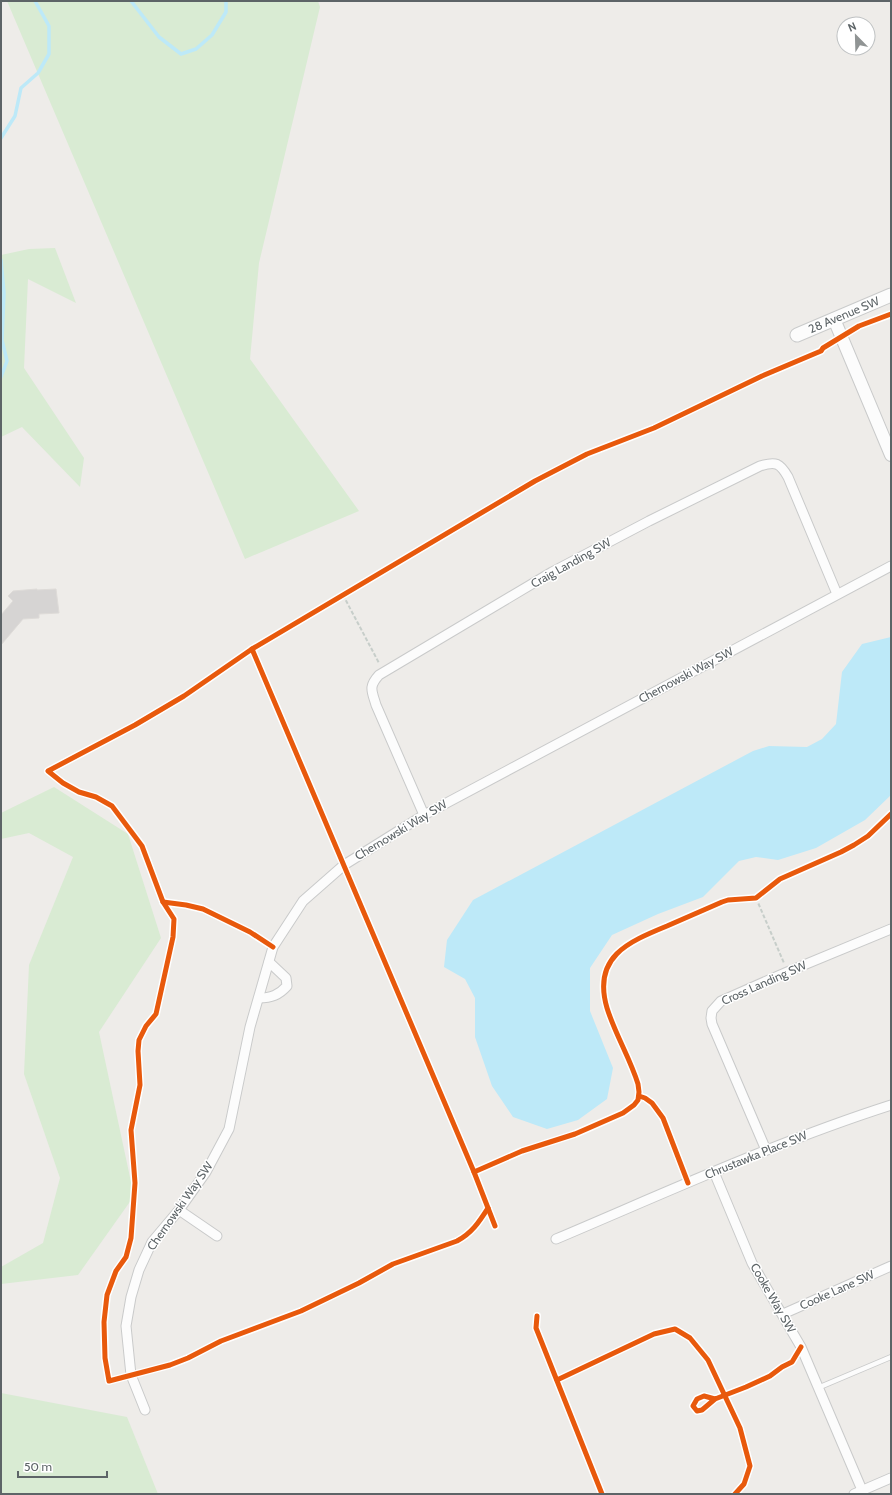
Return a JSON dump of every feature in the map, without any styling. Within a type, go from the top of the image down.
[{"type":"main road","name":"28 Avenue SW","points":[[797,335],[891,294]]},
{"type":"street","points":[[834,319],[891,455]]},
{"type":"street","name":"Craig Landing SW","points":[[424,815],[376,705],[372,692],[373,682],[384,672],[552,572],[649,521],[760,466],[769,463],[776,464],[783,468],[788,477],[837,594]]},
{"type":"street","name":"Chernowski Way SW","points":[[145,1410],[131,1375],[126,1326],[131,1297],[139,1270],[152,1242],[179,1210],[206,1172],[229,1130],[250,1027],[273,947],[303,901],[344,865],[424,815],[891,566]]},
{"type":"street","name":"Cross Landing SW","points":[[766,1150],[711,1018],[712,1011],[721,1001],[891,929]]},
{"type":"street","points":[[259,998],[275,996],[282,992],[287,986],[286,978],[269,962]]},
{"type":"street","name":"Chrustawka Place SW","points":[[556,1239],[766,1150],[849,1118],[891,1105]]},
{"type":"street","name":"Cooke Way SW","points":[[714,1172],[752,1263],[783,1314],[820,1387],[858,1492]]},
{"type":"street","points":[[179,1210],[217,1236]]},
{"type":"street","name":"Cooke Lane SW","points":[[783,1314],[891,1266]]},
{"type":"street","points":[[858,1492],[891,1478]]},
{"type":"lane","points":[[820,1387],[891,1356]]},
{"type":"path","points":[[337,599],[350,591]]},
{"type":"path","points":[[343,595],[384,672]]},
{"type":"path","points":[[749,899],[758,896],[788,972]]},
{"type":"green space","points":[[7,1],[318,1],[320,7],[259,263],[250,359],[359,511],[245,559]]},
{"type":"green space","points":[[55,248],[76,303],[28,279],[24,368],[84,458],[80,487],[22,427],[1,437],[1,255],[29,249]]},
{"type":"green space","points":[[54,787],[128,834],[161,938],[99,1032],[134,1196],[78,1275],[1,1284],[1,1267],[43,1243],[60,1178],[24,1074],[29,965],[73,857],[29,833],[1,839],[1,813]]},
{"type":"green space","points":[[1,1393],[127,1417],[158,1494],[1,1494]]},
{"type":"water","points":[[891,637],[891,795],[865,820],[816,848],[778,860],[756,857],[739,861],[703,897],[658,914],[612,935],[590,968],[590,1011],[613,1068],[607,1099],[578,1120],[547,1129],[513,1117],[492,1086],[475,1037],[475,998],[465,979],[444,967],[447,940],[473,900],[753,751],[769,746],[807,747],[822,739],[836,724],[842,672],[862,644]]},
{"type":"building","points":[[56,589],[59,613],[39,614],[39,618],[23,619],[1,645],[1,615],[13,601],[8,596],[13,591]]},
{"type":"waterway","points":[[1,138],[15,116],[21,88],[38,73],[49,54],[49,26],[35,1]]},
{"type":"waterway","points":[[131,1],[159,37],[181,54],[196,49],[212,35],[226,12],[226,1]]},
{"type":"waterway","points":[[1,260],[4,293],[2,340],[7,361],[1,377]]},
{"type":"cycle path","points":[[488,1208],[471,1231],[457,1241],[393,1264],[359,1283],[301,1311],[221,1341],[188,1358],[170,1365],[109,1381],[105,1358],[104,1322],[107,1295],[116,1271],[126,1257],[131,1238],[135,1183],[131,1130],[140,1085],[138,1051],[139,1040],[146,1026],[156,1014],[173,937],[174,919],[163,902],[142,846],[112,806],[96,797],[79,792],[63,783],[48,771],[135,725],[184,696],[252,649],[535,481],[587,454],[654,428],[762,376],[821,351],[823,348],[859,326],[891,314]]},
{"type":"cycle path","points":[[252,649],[474,1172],[495,1226]]},
{"type":"cycle path","points":[[474,1172],[522,1151],[575,1134],[623,1113],[638,1100],[638,1084],[610,1018],[604,990],[605,976],[609,964],[617,954],[639,938],[722,902],[728,900],[756,898],[780,879],[854,845],[868,836],[891,814]]},
{"type":"cycle path","points":[[163,902],[203,909],[250,932],[273,947]]},
{"type":"cycle path","points":[[639,1096],[652,1103],[663,1118],[688,1183]]},
{"type":"cycle path","points":[[537,1316],[536,1328],[602,1494]]},
{"type":"cycle path","points":[[557,1380],[654,1334],[675,1329],[690,1338],[708,1360],[740,1428],[750,1466],[744,1484],[735,1494]]},
{"type":"cycle path","points":[[715,1399],[702,1410],[697,1411],[693,1406],[697,1399],[704,1396],[715,1399],[770,1376],[792,1362],[801,1347]]}]
